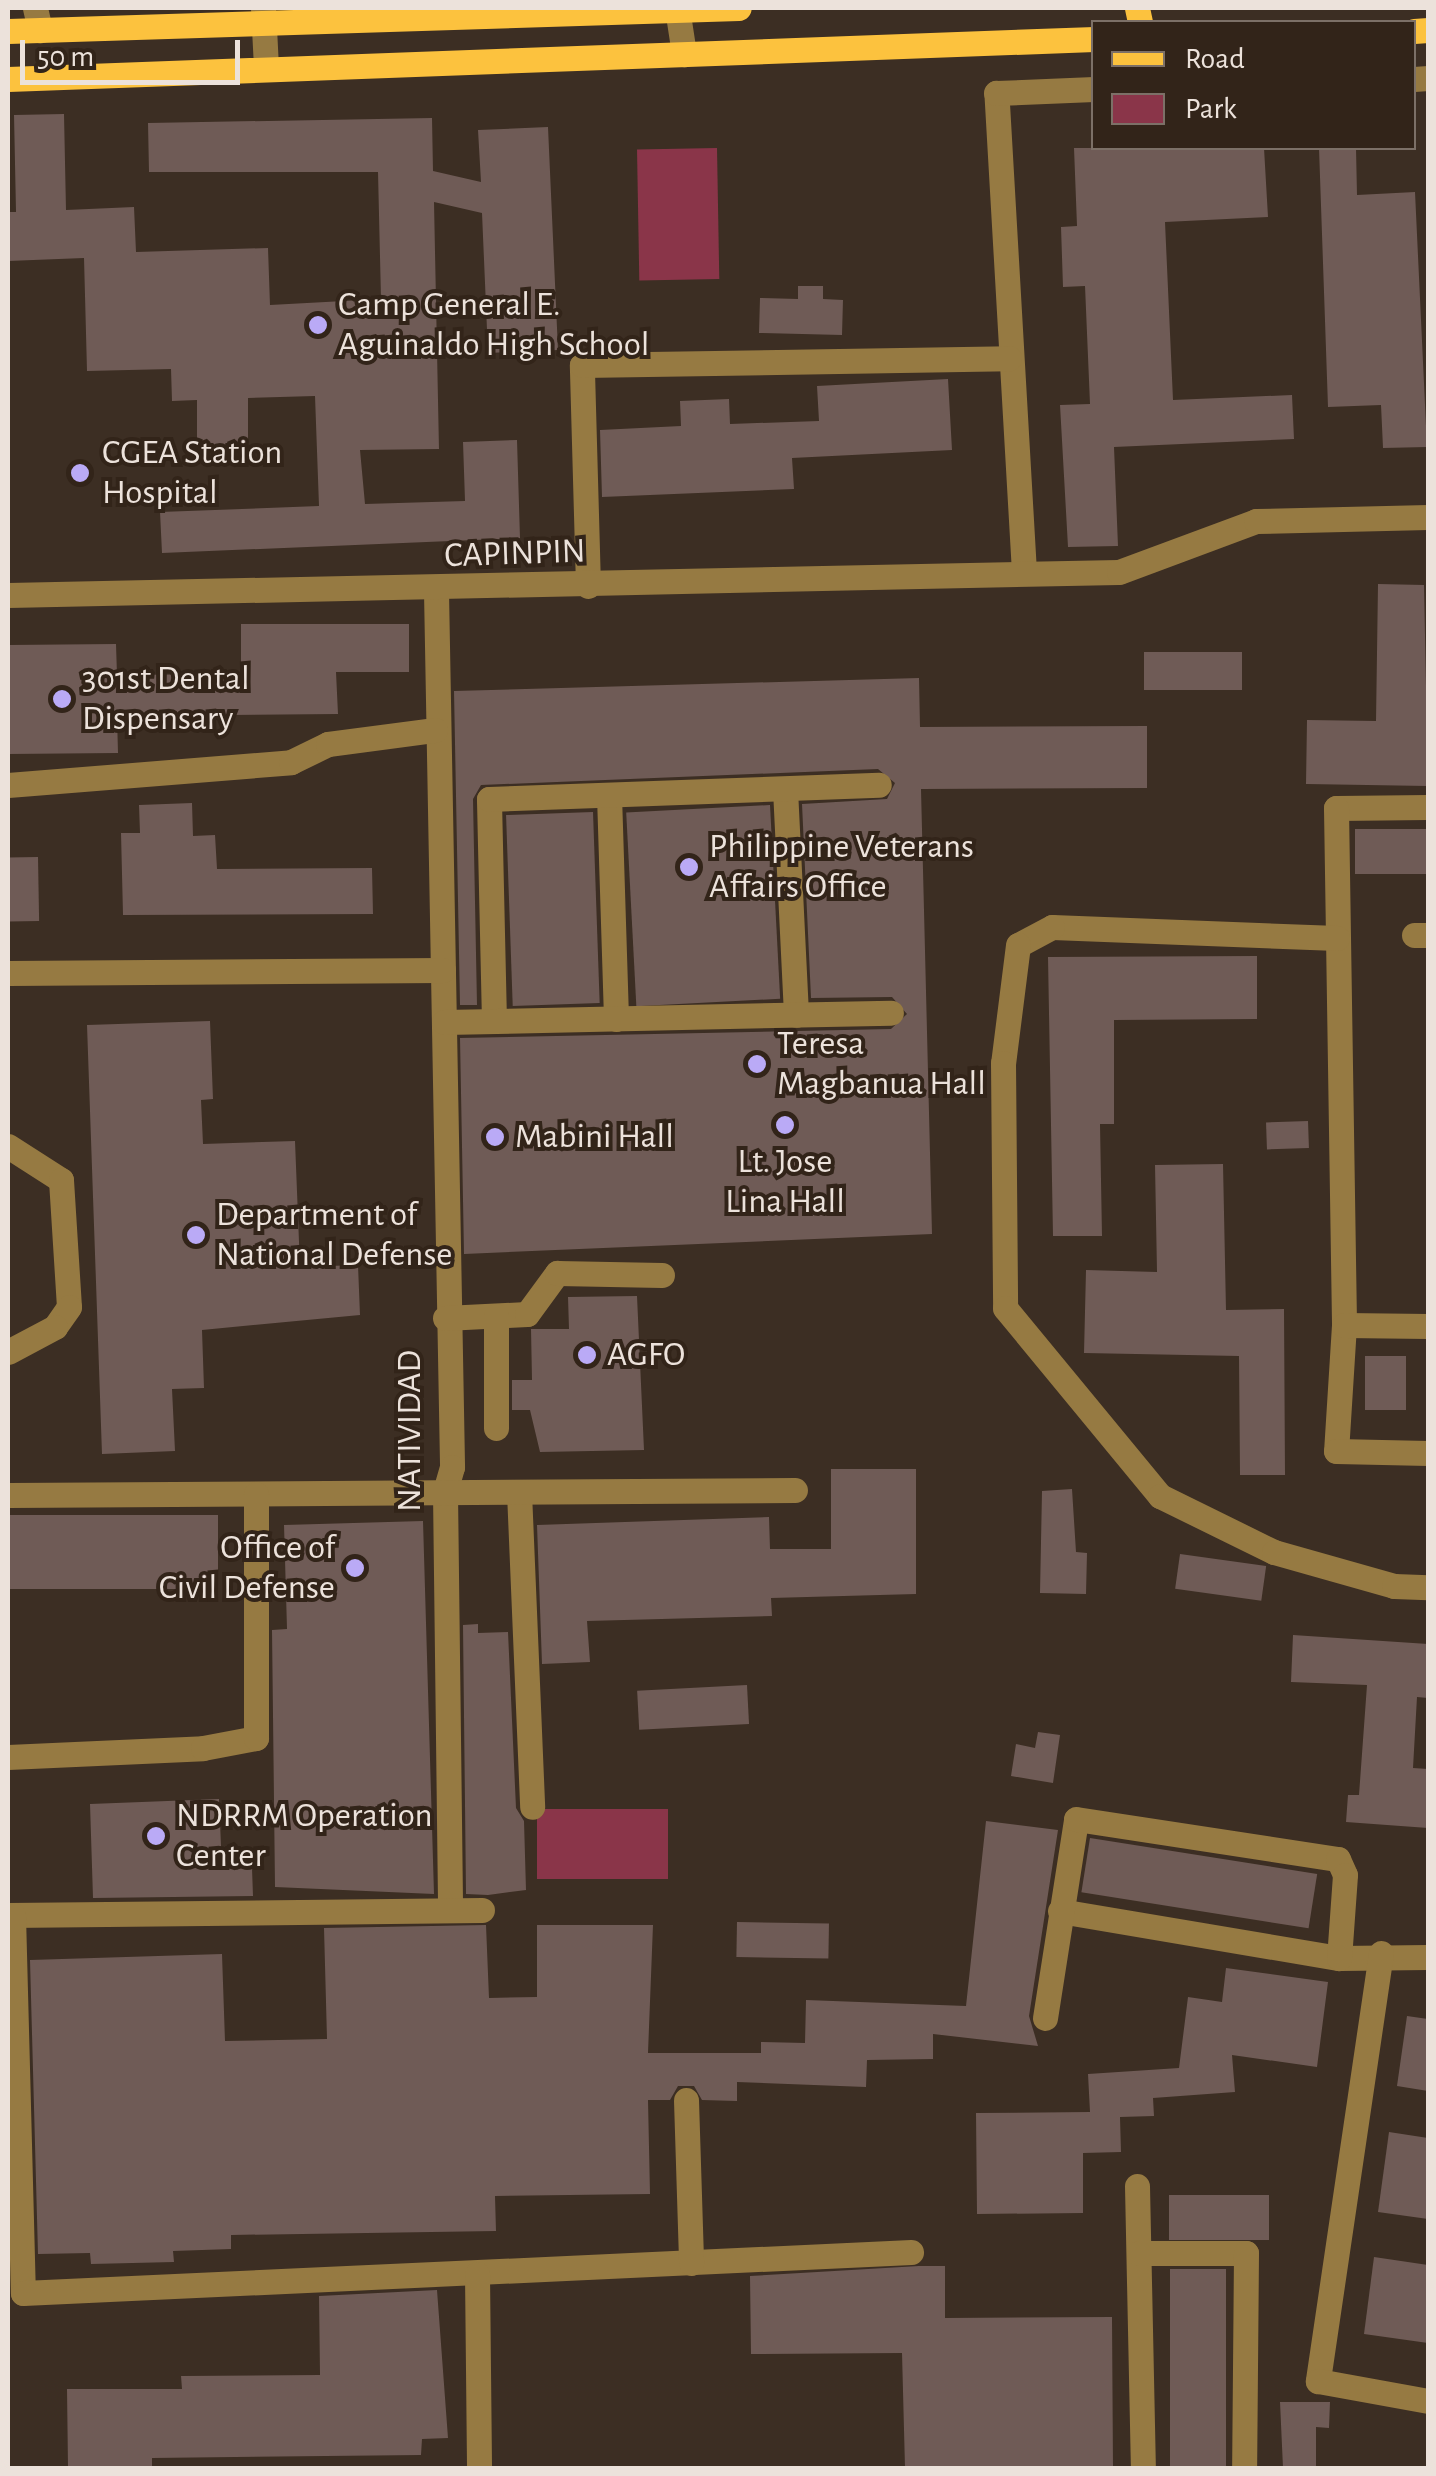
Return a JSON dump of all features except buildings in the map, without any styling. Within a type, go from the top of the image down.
[{"type":"main road","points":[[8,31],[37,19],[740,8]]},
{"type":"main road","points":[[8,79],[1091,39]]},
{"type":"street","points":[[678,9],[684,54]]},
{"type":"street","points":[[264,14],[266,68]]},
{"type":"street","points":[[1024,572],[996,92],[1091,89]]},
{"type":"street","points":[[588,586],[582,366],[1009,358]]},
{"type":"street","name":"CAPINPIN","points":[[8,595],[436,592],[1119,572],[1256,521],[1428,517]]},
{"type":"street","name":"NATIVIDAD","points":[[436,592],[435,730],[444,970],[445,1318],[452,1467],[444,1492],[450,1910]]},
{"type":"street","points":[[8,785],[290,762],[328,744],[435,730]]},
{"type":"street","points":[[494,1022],[489,799],[879,785]]},
{"type":"street","points":[[785,789],[796,1015]]},
{"type":"street","points":[[609,795],[616,1019]]},
{"type":"street","points":[[1428,807],[1336,808],[1344,1325],[1336,1451],[1428,1453]]},
{"type":"street","points":[[1337,938],[1052,927],[1018,945],[1003,1064],[1005,1308],[1160,1496],[1274,1552],[1394,1586],[1428,1587]]},
{"type":"street","points":[[8,973],[444,970]]},
{"type":"street","points":[[444,1022],[892,1013]]},
{"type":"street","points":[[8,1146],[61,1180],[70,1308],[55,1327],[8,1352]]},
{"type":"street","points":[[445,1318],[526,1314],[557,1273],[662,1275]]},
{"type":"street","points":[[496,1316],[496,1428]]},
{"type":"street","points":[[1344,1325],[1428,1326]]},
{"type":"street","points":[[8,1495],[795,1490]]},
{"type":"street","points":[[520,1492],[532,1807]]},
{"type":"street","points":[[8,1756],[203,1748],[256,1738],[256,1494]]},
{"type":"street","points":[[1045,2018],[1076,1818],[1338,1859],[1345,1875],[1339,1958]]},
{"type":"street","points":[[482,1910],[10,1915],[24,2294],[911,2252]]},
{"type":"street","points":[[1060,1911],[1339,1958],[1381,1952],[1428,1957]]},
{"type":"street","points":[[1381,1952],[1318,2381],[1428,2402]]},
{"type":"street","points":[[686,2100],[691,2263]]},
{"type":"street","points":[[1137,2186],[1143,2468]]},
{"type":"street","points":[[1139,2254],[1246,2253],[1244,2468]]},
{"type":"street","points":[[477,2274],[479,2468]]},
{"type":"green space","points":[[717,148],[719,279],[639,280],[637,149]]},
{"type":"green space","points":[[537,1809],[668,1809],[668,1879],[537,1879]]},
{"type":"place","name":"Camp General E. Aguinaldo High School","points":[[318,325]]},
{"type":"place","name":"CGEA Station Hospital","points":[[80,473]]},
{"type":"place","name":"301st Dental Dispensary","points":[[62,699]]},
{"type":"place","name":"Philippine Veterans Affairs Office","points":[[689,867]]},
{"type":"place","name":"Teresa Magbanua Hall","points":[[757,1064]]},
{"type":"place","name":"Lt. Jose Lina Hall","points":[[785,1125]]},
{"type":"place","name":"Mabini Hall","points":[[495,1137]]},
{"type":"place","name":"Department of National Defense","points":[[196,1235]]},
{"type":"place","name":"AGFO","points":[[587,1355]]},
{"type":"place","name":"Office of Civil Defense","points":[[355,1568]]},
{"type":"place","name":"NDRRM Operation Center","points":[[156,1836]]}]
